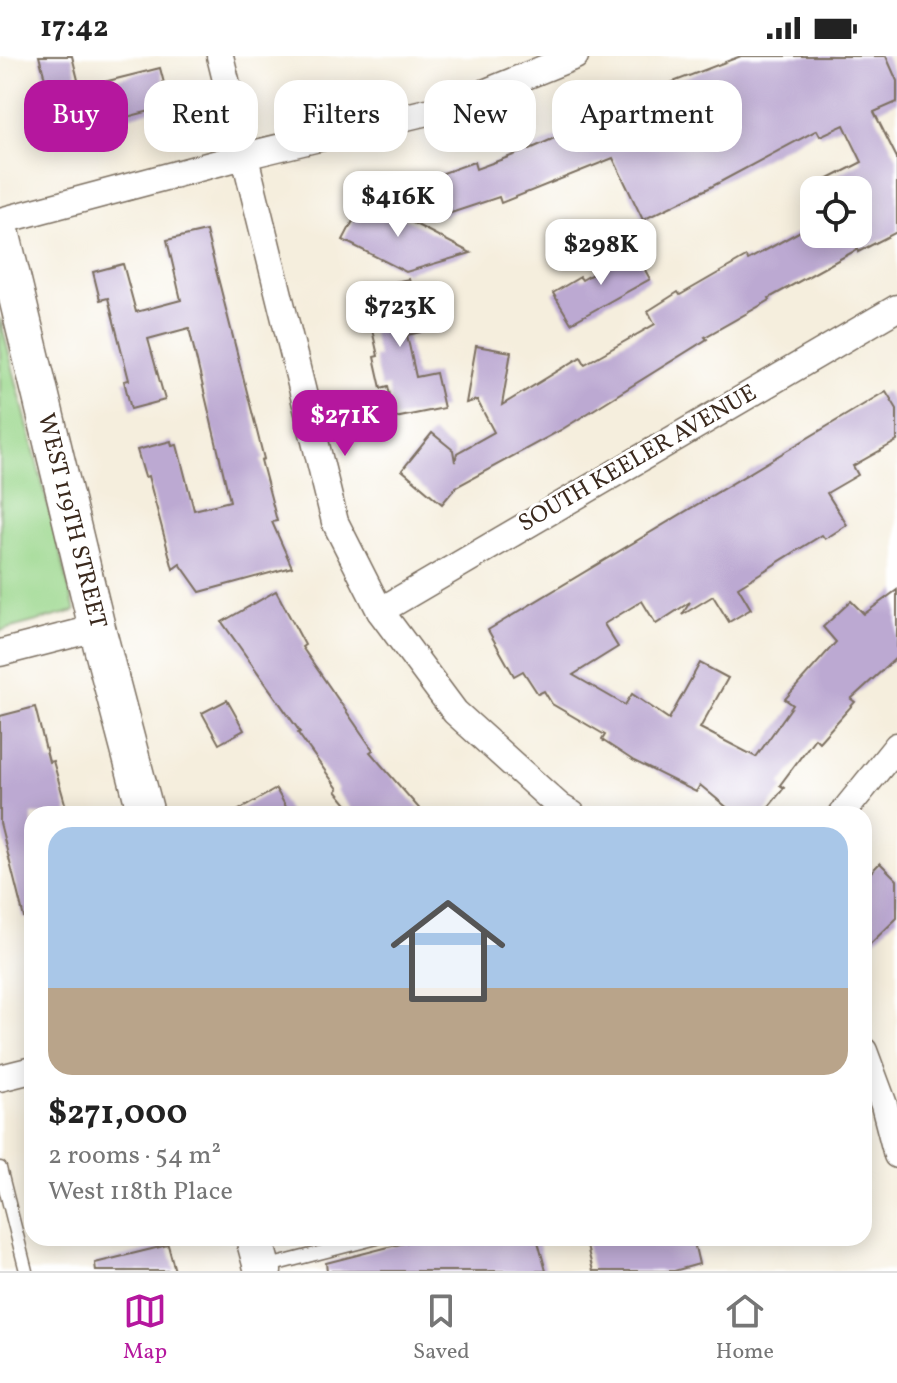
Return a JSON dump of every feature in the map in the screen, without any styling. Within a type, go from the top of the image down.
[{"type":"street","points":[[220,56],[335,522],[380,611],[455,712],[556,806]]},
{"type":"street","points":[[0,224],[244,156],[452,106],[575,56]]},
{"type":"street","name":"WEST 119TH STREET","points":[[0,224],[97,628],[144,806]]},
{"type":"street","name":"SOUTH KEELER AVENUE","points":[[380,611],[897,308]]},
{"type":"street","points":[[0,653],[97,628]]},
{"type":"street","points":[[848,806],[897,746]]},
{"type":"street","points":[[0,1078],[24,1072]]},
{"type":"street","points":[[872,1080],[897,1155]]},
{"type":"lane","points":[[0,1168],[26,1271]]},
{"type":"lane","points":[[260,1259],[332,1246]]},
{"type":"green space","points":[[0,318],[75,611],[0,631]]},
{"type":"building","points":[[39,56],[72,56],[78,80],[45,80]]},
{"type":"building","points":[[741,56],[886,56],[897,81],[897,102],[874,112],[897,158],[897,232],[872,245],[872,176],[834,176],[862,162],[844,125],[820,136],[817,130],[643,220],[613,158],[501,203],[499,197],[442,216],[429,178],[474,162],[476,169],[522,152],[536,152],[536,146],[552,139],[552,152],[742,152],[742,80],[678,80]]},
{"type":"building","points":[[160,68],[163,80],[144,80],[144,113],[128,117],[128,80],[112,80]]},
{"type":"building","points":[[365,198],[471,253],[406,272],[343,240]]},
{"type":"building","points":[[206,231],[264,459],[261,460],[277,521],[272,522],[292,567],[200,592],[180,564],[173,569],[148,476],[145,477],[137,450],[171,441],[172,446],[177,445],[194,510],[230,501],[189,328],[148,339],[165,400],[131,409],[124,381],[129,380],[108,298],[100,300],[93,272],[123,264],[136,312],[181,300],[167,240]]},
{"type":"building","points":[[800,231],[800,248],[866,248],[858,252],[858,249],[769,298],[561,430],[456,487],[442,504],[402,470],[432,433],[453,450],[455,462],[457,453],[494,432],[477,400],[466,403],[476,346],[511,352],[502,405],[581,357],[585,364],[655,324],[648,311],[678,292],[680,295],[746,257],[748,260]]},
{"type":"building","points":[[634,250],[650,279],[571,323],[553,293]]},
{"type":"building","points":[[409,279],[421,332],[407,335],[416,377],[436,373],[444,408],[395,418],[388,386],[381,388],[374,357],[378,356],[363,289]]},
{"type":"building","points":[[886,391],[897,409],[897,441],[853,466],[858,475],[827,493],[847,525],[825,539],[822,535],[738,587],[751,609],[729,622],[713,596],[682,615],[690,602],[656,624],[642,601],[604,624],[618,647],[573,675],[625,705],[632,694],[669,719],[700,663],[728,678],[700,728],[756,757],[793,705],[785,699],[836,642],[823,627],[851,601],[864,614],[897,590],[897,657],[851,699],[855,702],[819,742],[815,738],[780,785],[784,788],[769,806],[725,806],[700,785],[696,792],[634,761],[602,740],[605,735],[552,704],[544,691],[538,694],[523,671],[514,676],[488,630]]},
{"type":"building","points":[[276,591],[305,645],[302,647],[373,750],[370,752],[417,806],[348,806],[222,622]]},
{"type":"building","points":[[227,700],[244,730],[219,744],[202,713]]},
{"type":"building","points":[[35,707],[49,762],[53,761],[66,806],[24,806],[24,918],[0,823],[0,716]]},
{"type":"building","points":[[276,789],[286,806],[246,806]]},
{"type":"building","points":[[880,863],[897,880],[897,918],[872,942],[872,871]]},
{"type":"building","points":[[168,1246],[175,1271],[96,1271],[95,1263]]},
{"type":"building","points":[[393,1246],[539,1246],[546,1271],[327,1271],[326,1263]]},
{"type":"building","points":[[587,1246],[695,1246],[699,1264],[674,1271],[593,1271]]}]
